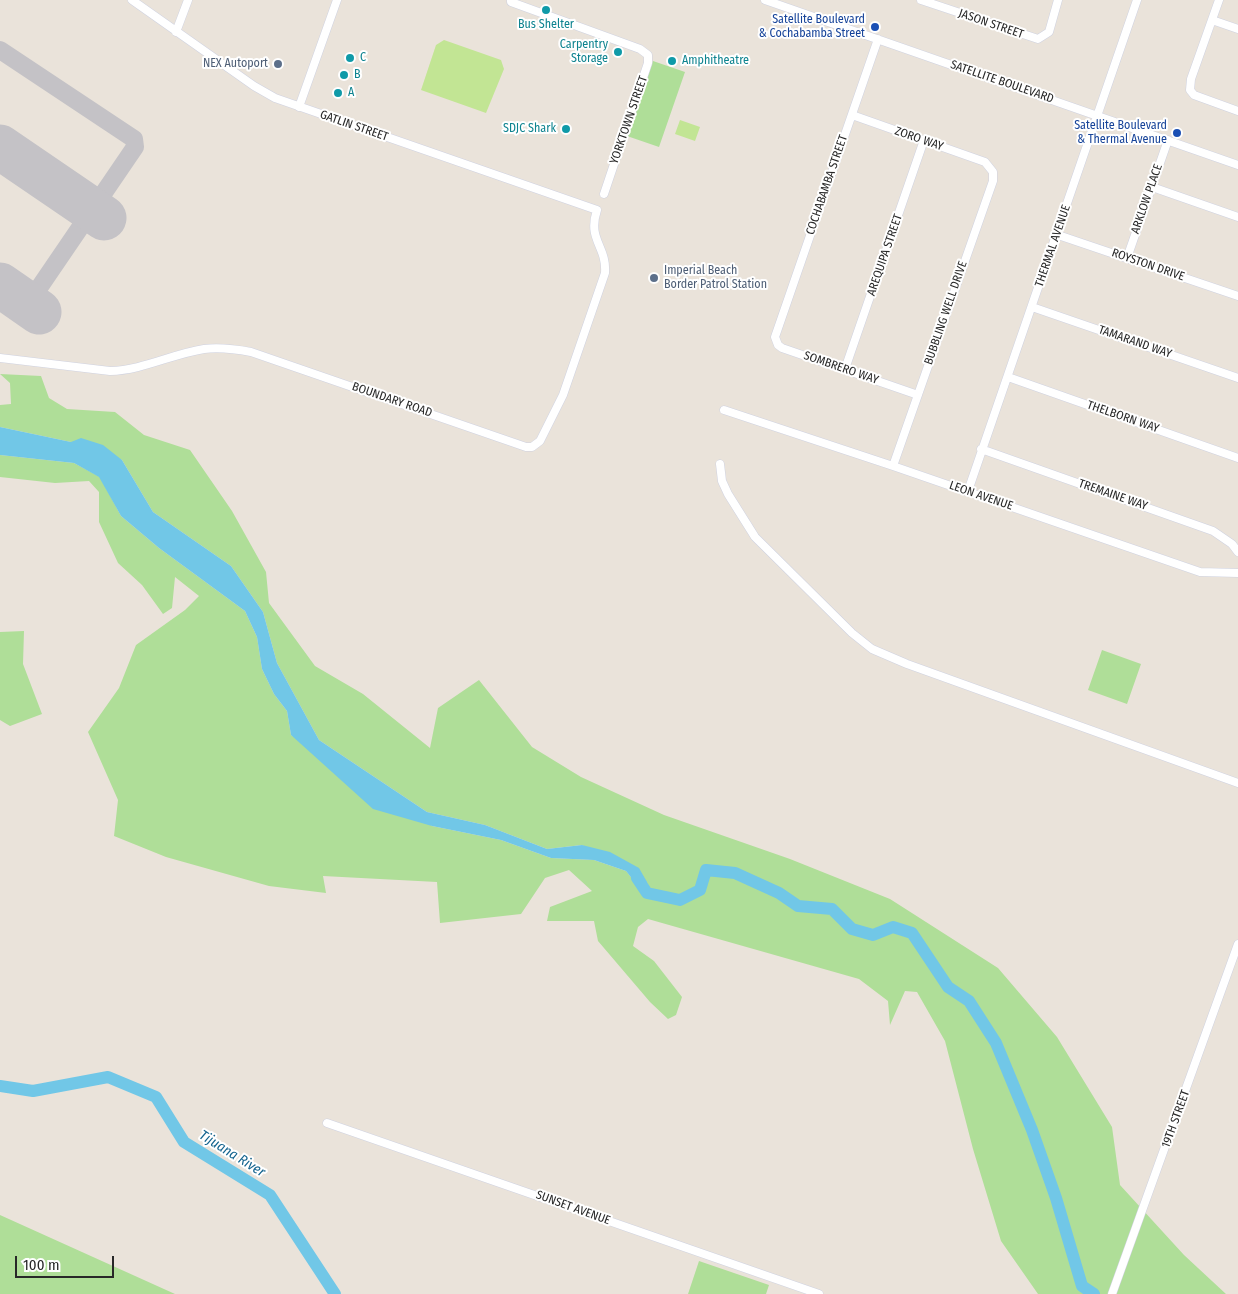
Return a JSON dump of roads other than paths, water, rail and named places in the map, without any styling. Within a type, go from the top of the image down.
[{"type":"street","name":"GATLIN STREET","points":[[132,0],[254,86],[275,98],[597,210]]},
{"type":"street","points":[[176,32],[188,0]]},
{"type":"street","points":[[300,106],[337,0]]},
{"type":"street","name":"SATELLITE BOULEVARD","points":[[765,0],[1238,164]]},
{"type":"street","name":"JASON STREET","points":[[921,0],[1034,39],[1046,36],[1049,32],[1058,0]]},
{"type":"street","name":"THERMAL AVENUE","points":[[968,491],[981,449],[1058,235],[1137,0]]},
{"type":"street","points":[[1219,0],[1190,84],[1190,90],[1199,97],[1238,111]]},
{"type":"street","name":"YORKTOWN STREET","points":[[511,1],[640,49],[648,55],[648,63],[604,194]]},
{"type":"street","points":[[1212,20],[1238,29]]},
{"type":"street","name":"COCHABAMBA STREET","points":[[776,332],[878,39]]},
{"type":"street","name":"ZORO WAY","points":[[852,115],[986,162]]},
{"type":"street","name":"AREQUIPA STREET","points":[[845,369],[924,140]]},
{"type":"street","name":"ARKLOW PLACE","points":[[1128,258],[1168,140]]},
{"type":"street","name":"BUBBLING WELL DRIVE","points":[[893,466],[993,181],[993,172],[986,162]]},
{"type":"street","points":[[1152,186],[1238,217]]},
{"type":"street","name":"BOUNDARY ROAD","points":[[0,358],[84,369],[118,371],[204,349],[228,348],[251,352],[532,447],[540,441],[563,394],[592,324],[604,281],[606,267],[593,228],[597,210]]},
{"type":"street","name":"ROYSTON DRIVE","points":[[1058,235],[1238,296]]},
{"type":"street","name":"TAMARAND WAY","points":[[1032,307],[1238,378]]},
{"type":"street","name":"SOMBRERO WAY","points":[[776,332],[778,345],[782,348],[918,395]]},
{"type":"street","name":"THELBORN WAY","points":[[1008,376],[1238,458]]},
{"type":"street","name":"LEON AVENUE","points":[[724,410],[968,491],[1200,572],[1238,573]]},
{"type":"street","name":"TREMAINE WAY","points":[[981,449],[1213,530],[1232,544],[1238,552]]},
{"type":"street","points":[[720,464],[722,481],[728,494],[755,537],[852,633],[872,649],[907,664],[1238,783]]},
{"type":"street","name":"19TH STREET","points":[[1112,1294],[1238,944]]},
{"type":"street","name":"SUNSET AVENUE","points":[[327,1123],[819,1294]]},
{"type":"water","points":[[0,427],[71,442],[81,438],[103,445],[122,460],[153,512],[231,566],[263,612],[277,663],[319,740],[427,812],[485,825],[547,849],[582,845],[610,852],[639,868],[647,882],[646,896],[626,871],[594,860],[551,858],[501,840],[432,826],[373,809],[291,735],[287,711],[274,694],[262,669],[257,637],[245,611],[159,548],[121,516],[99,477],[74,463],[0,455]]},
{"type":"waterway","points":[[637,878],[647,893],[680,900],[700,890],[706,870],[735,873],[779,893],[798,906],[832,909],[852,929],[873,935],[893,927],[912,933],[948,987],[969,1001],[996,1043],[1032,1130],[1056,1198],[1082,1286],[1094,1294]]},
{"type":"waterway","name":"Tijuana River","points":[[0,1086],[33,1091],[108,1077],[156,1097],[184,1142],[270,1195],[335,1294]]},
{"type":"place","name":"Bus Shelter","points":[[546,10]]},
{"type":"place","name":"Satellite Boulevard & Cochabamba Street","points":[[875,27]]},
{"type":"place","name":"Carpentry Storage","points":[[618,52]]},
{"type":"place","name":"C","points":[[350,58]]},
{"type":"place","name":"Amphitheatre","points":[[672,61]]},
{"type":"place","name":"NEX Autoport","points":[[278,64]]},
{"type":"place","name":"B","points":[[344,75]]},
{"type":"place","name":"A","points":[[338,93]]},
{"type":"place","name":"SDJC Shark","points":[[566,129]]},
{"type":"place","name":"Satellite Boulevard & Thermal Avenue","points":[[1177,133]]},
{"type":"place","name":"Imperial Beach Border Patrol Station","points":[[654,278]]}]
